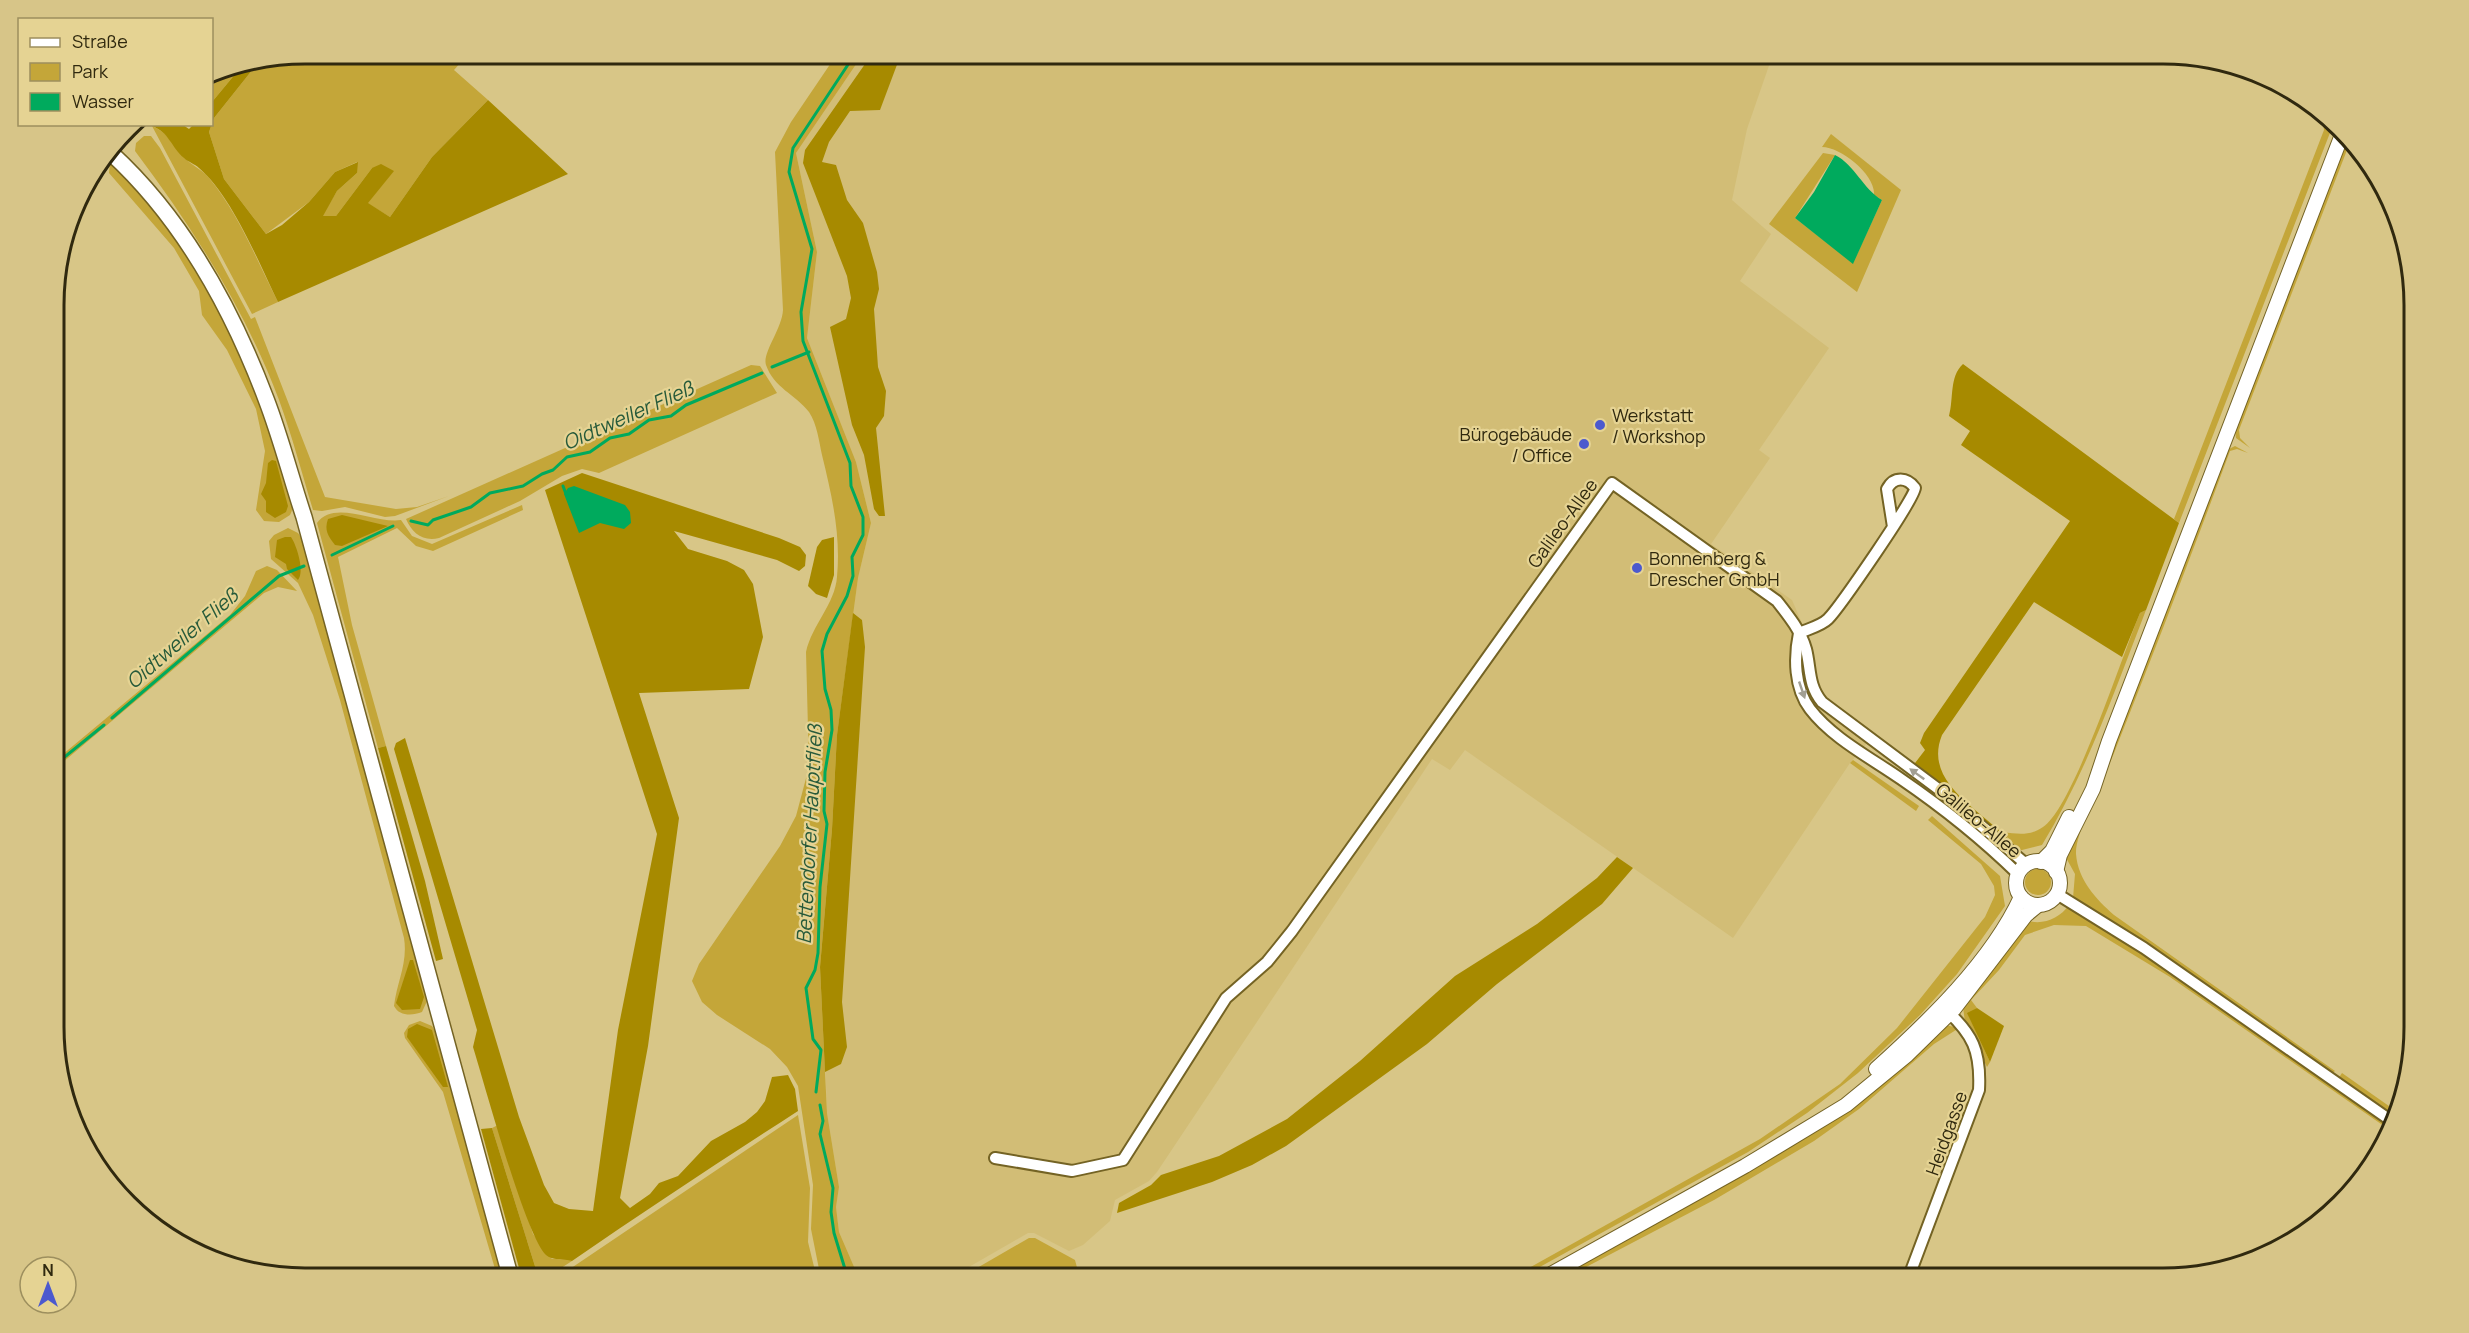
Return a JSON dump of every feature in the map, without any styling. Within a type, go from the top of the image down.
[{"type":"main road","points":[[115,157],[150,193],[192,251],[238,334],[267,401],[304,518],[508,1268]]},
{"type":"street","points":[[1562,1268],[1745,1167],[1813,1124],[1945,1010],[2002,950],[2026,915],[2038,905],[2050,901],[2057,894],[2060,883],[2056,872],[2060,855],[2093,789],[2109,741],[2340,141]]},
{"type":"street","name":"Galileo-Allee","points":[[995,1158],[1072,1171],[1124,1160],[1226,998],[1267,962],[1292,931],[1612,483],[1777,601],[1799,633],[1806,649],[1813,688],[1822,702],[1941,791],[2023,870]]},
{"type":"street","points":[[1799,633],[1827,620],[1893,526]]},
{"type":"street","points":[[2038,905],[2021,897],[2017,889],[2023,870],[2041,862],[2052,851],[2109,741]]},
{"type":"street","points":[[2041,862],[2056,872]]},
{"type":"street","points":[[2057,894],[2144,948],[2387,1118]]},
{"type":"street","points":[[1945,1010],[2003,928],[2021,897]]},
{"type":"street","name":"Heidgasse","points":[[1912,1268],[1979,1090],[1981,1062],[1970,1038],[1945,1010]]},
{"type":"shaded area","points":[[856,64],[1770,64],[1747,129],[1732,200],[1771,234],[1740,281],[1829,348],[1759,450],[1770,458],[1711,544],[1792,600],[1811,644],[1810,671],[1828,705],[1872,737],[1850,763],[1733,938],[1465,750],[1450,770],[1432,759],[1157,1172],[1149,1181],[1115,1200],[1110,1221],[1083,1245],[1069,1251],[1034,1233],[1028,1233],[967,1268],[855,1268],[839,1232],[836,1207],[839,1187],[827,1113],[825,1056],[837,735],[858,578],[871,523],[856,462],[807,338],[817,252],[796,153]]},
{"type":"shaded area","points":[[865,64],[897,64],[880,110],[850,111],[829,142],[822,162],[836,165],[847,200],[863,223],[877,272],[879,289],[874,309],[878,367],[886,391],[884,416],[876,428],[885,516],[879,516],[874,509],[864,455],[852,425],[830,327],[846,319],[851,298],[847,276],[803,163],[805,150]]},
{"type":"shaded area","points":[[252,71],[213,121],[213,101],[234,75]]},
{"type":"shaded area","points":[[488,100],[568,174],[278,302],[244,231],[223,195],[199,168],[180,154],[162,132],[152,126],[184,126],[189,129],[192,126],[211,126],[209,132],[224,179],[266,234],[282,225],[309,202],[335,172],[358,162],[357,173],[337,191],[323,216],[336,216],[372,168],[381,164],[394,171],[368,203],[390,217],[432,157]]},
{"type":"shaded area","points":[[1963,364],[2179,523],[2146,610],[2140,613],[2122,657],[2034,602],[1942,735],[1938,752],[1941,768],[1948,782],[1972,808],[2012,843],[2011,847],[1912,767],[1925,750],[1920,743],[1924,733],[2070,521],[1961,445],[1970,431],[1949,416],[1954,381]]},
{"type":"shaded area","points":[[272,460],[276,461],[288,506],[286,512],[275,518],[266,512],[266,501],[261,494],[266,483],[268,463]]},
{"type":"shaded area","points":[[582,473],[779,538],[800,547],[806,555],[805,566],[799,571],[777,560],[674,531],[688,549],[727,561],[744,570],[753,584],[763,637],[749,689],[639,693],[679,818],[648,1046],[620,1198],[630,1208],[650,1194],[659,1183],[678,1176],[711,1141],[745,1122],[757,1112],[765,1101],[772,1077],[788,1075],[795,1089],[798,1111],[572,1261],[546,1255],[528,1220],[517,1191],[473,1047],[477,1030],[394,749],[396,743],[405,738],[519,1117],[544,1185],[554,1203],[569,1209],[593,1211],[618,1030],[657,834],[545,490]]},
{"type":"shaded area","points":[[342,515],[388,526],[342,546],[335,545],[327,533],[326,526],[328,519]]},
{"type":"shaded area","points":[[291,537],[298,552],[301,571],[298,580],[287,569],[286,564],[275,557],[277,540]]},
{"type":"shaded area","points":[[834,537],[834,575],[827,598],[816,594],[808,586],[817,547],[822,540]]},
{"type":"shaded area","points":[[853,613],[862,620],[865,647],[842,1002],[847,1047],[841,1064],[825,1072],[820,967],[832,829],[837,735]]},
{"type":"shaded area","points":[[386,746],[425,881],[443,959],[436,961],[378,748]]},
{"type":"shaded area","points":[[1617,857],[1633,868],[1602,904],[1497,984],[1427,1044],[1286,1146],[1252,1165],[1212,1182],[1117,1213],[1119,1203],[1151,1185],[1161,1175],[1219,1156],[1287,1119],[1360,1061],[1455,976],[1537,924],[1597,878]]},
{"type":"shaded area","points":[[410,960],[413,960],[424,997],[420,1009],[402,1010],[396,1003]]},
{"type":"shaded area","points":[[1977,1008],[2004,1026],[1990,1062],[1967,1013]]},
{"type":"shaded area","points":[[417,1024],[432,1030],[448,1087],[443,1087],[407,1037],[408,1029]]},
{"type":"shaded area","points":[[492,1128],[536,1268],[519,1268],[481,1129]]},
{"type":"green space","points":[[305,64],[459,64],[454,70],[488,100],[432,157],[390,217],[367,203],[393,171],[372,168],[336,216],[322,216],[337,191],[357,173],[357,162],[335,172],[309,202],[266,234],[224,179],[209,132],[214,118],[252,71]]},
{"type":"green space","points":[[830,64],[856,64],[796,153],[817,252],[807,338],[856,462],[871,523],[858,578],[837,735],[832,829],[820,967],[827,1113],[839,1187],[836,1207],[839,1232],[855,1268],[819,1268],[811,1229],[813,1185],[798,1086],[787,1067],[770,1049],[717,1015],[702,1002],[692,981],[699,964],[780,846],[796,816],[809,767],[806,652],[832,596],[837,577],[838,546],[835,516],[814,422],[809,412],[774,380],[766,365],[769,347],[783,310],[775,152],[791,122]]},
{"type":"green space","points":[[234,75],[213,101],[213,83]]},
{"type":"green space","points":[[2324,125],[2330,132],[2179,523],[2174,519],[2324,130]]},
{"type":"green space","points":[[152,126],[165,134],[184,157],[206,175],[220,192],[247,238],[278,302],[252,314]]},
{"type":"green space","points":[[1831,134],[1901,190],[1857,292],[1769,224],[1823,153],[1835,155],[1795,218],[1853,263],[1882,200],[1874,195],[1869,179],[1856,164],[1830,148],[1822,147]]},
{"type":"green space","points":[[144,136],[151,136],[160,148],[251,319],[255,317],[325,497],[396,509],[417,507],[449,496],[395,516],[385,517],[345,507],[322,511],[313,510],[284,414],[265,366],[216,270],[135,151],[136,143]]},
{"type":"green space","points":[[2344,146],[2347,150],[2239,430],[2240,438],[2250,448],[2236,438],[2235,430]]},
{"type":"green space","points":[[111,164],[168,228],[215,301],[235,341],[253,381],[290,489],[293,503],[290,515],[279,522],[264,521],[256,510],[265,451],[256,409],[227,350],[202,315],[199,291],[174,248],[109,173]]},
{"type":"green space","points":[[751,365],[760,366],[777,393],[599,473],[582,469],[562,476],[520,501],[439,538],[428,539],[419,535],[406,519]]},
{"type":"green space","points":[[2235,446],[2248,453],[2237,449],[2230,451],[2131,711],[2086,817],[2077,844],[2077,863],[2084,881],[2114,915],[2335,1071],[2331,1074],[2158,952],[2073,898],[2075,874],[2064,854],[2227,450]]},
{"type":"green space","points":[[522,505],[523,510],[433,551],[416,546],[397,528],[338,557],[352,625],[386,746],[378,748],[317,523],[324,516],[334,513],[401,520],[412,536],[432,544]]},
{"type":"green space","points":[[288,528],[298,533],[302,539],[428,999],[422,1012],[402,1013],[394,1006],[403,964],[404,938],[340,700],[313,615],[298,583],[271,559],[269,541],[274,535]]},
{"type":"green space","points":[[267,566],[277,570],[297,591],[278,587],[264,593],[64,761],[64,753],[230,615],[245,596],[256,571]]},
{"type":"green space","points":[[2146,610],[2087,759],[2058,817],[2042,845],[2018,851],[2011,847],[2012,843],[2003,832],[2019,834],[2033,832],[2043,827],[2055,814],[2068,791],[2096,728],[2140,613]]},
{"type":"green space","points":[[1853,760],[1919,806],[1916,811],[1850,763]]},
{"type":"green space","points":[[1932,816],[2000,876],[2005,906],[1957,974],[1920,1015],[1858,1073],[1807,1113],[1748,1152],[1538,1268],[1529,1268],[1760,1139],[1840,1084],[1897,1028],[1985,917],[1995,895],[1994,886],[1981,864],[1928,820]]},
{"type":"green space","points":[[2038,869],[2047,873],[2051,882],[2047,891],[2038,895],[2029,891],[2025,882],[2029,873]]},
{"type":"green space","points":[[2069,905],[2144,953],[2385,1121],[2384,1126],[2170,977],[2086,926],[2054,925],[2025,935],[1999,970],[1971,1000],[1977,1008],[1968,1014],[1990,1062],[1987,1067],[1965,1022],[1963,1007],[2025,920],[2044,922],[2065,910]]},
{"type":"green space","points":[[420,1021],[432,1026],[438,1036],[502,1268],[495,1268],[443,1092],[405,1038],[404,1033],[409,1025]]},
{"type":"green space","points":[[1945,1025],[1959,1028],[1934,1044],[1859,1109],[1814,1141],[1714,1200],[1584,1268],[1574,1268],[1735,1179]]},
{"type":"green space","points":[[2342,1073],[2391,1107],[2388,1114],[2338,1079]]},
{"type":"green space","points":[[798,1115],[810,1188],[808,1242],[814,1268],[571,1268]]},
{"type":"green space","points":[[498,1125],[533,1234],[552,1259],[565,1258],[572,1261],[561,1268],[536,1268],[492,1128]]},
{"type":"green space","points":[[1029,1238],[1035,1238],[1075,1260],[1077,1268],[977,1268]]},
{"type":"water","points":[[1835,155],[1842,159],[1869,190],[1882,200],[1853,264],[1795,218],[1814,192]]},
{"type":"water","points":[[574,486],[625,505],[630,512],[631,523],[624,529],[600,523],[579,533],[564,494],[568,488]]},
{"type":"waterway","name":"Bettendorfer Hauptfließ","points":[[816,1092],[821,1050],[813,1039],[806,988],[815,970],[818,953],[820,887],[827,824],[824,811],[825,772],[832,730],[822,651],[827,634],[847,596],[853,576],[852,557],[863,535],[863,517],[851,486],[850,463],[803,341],[801,312],[812,249],[789,172],[793,148],[848,64]]},
{"type":"waterway","name":"Oidtweiler Fließ","points":[[772,367],[809,352]]},
{"type":"waterway","name":"Oidtweiler Fließ","points":[[411,521],[428,525],[433,520],[471,507],[490,493],[523,486],[553,470],[567,457],[590,452],[610,438],[629,434],[649,420],[671,416],[686,405],[762,373]]},
{"type":"waterway","points":[[563,486],[566,494]]},
{"type":"waterway","name":"Oidtweiler Fließ","points":[[332,555],[393,526]]},
{"type":"waterway","name":"Oidtweiler Fließ","points":[[112,718],[279,576],[304,566]]},
{"type":"waterway","name":"Oidtweiler Fließ","points":[[64,758],[104,725]]},
{"type":"waterway","name":"Bettendorfer Hauptfließ","points":[[820,1105],[823,1121],[820,1134],[833,1188],[831,1212],[834,1233],[845,1268]]},
{"type":"place","name":"Werkstatt / Workshop","points":[[1600,425]]},
{"type":"place","name":"Bürogebäude / Office","points":[[1584,444]]},
{"type":"place","name":"Bonnenberg & Drescher GmbH","points":[[1637,568]]}]
